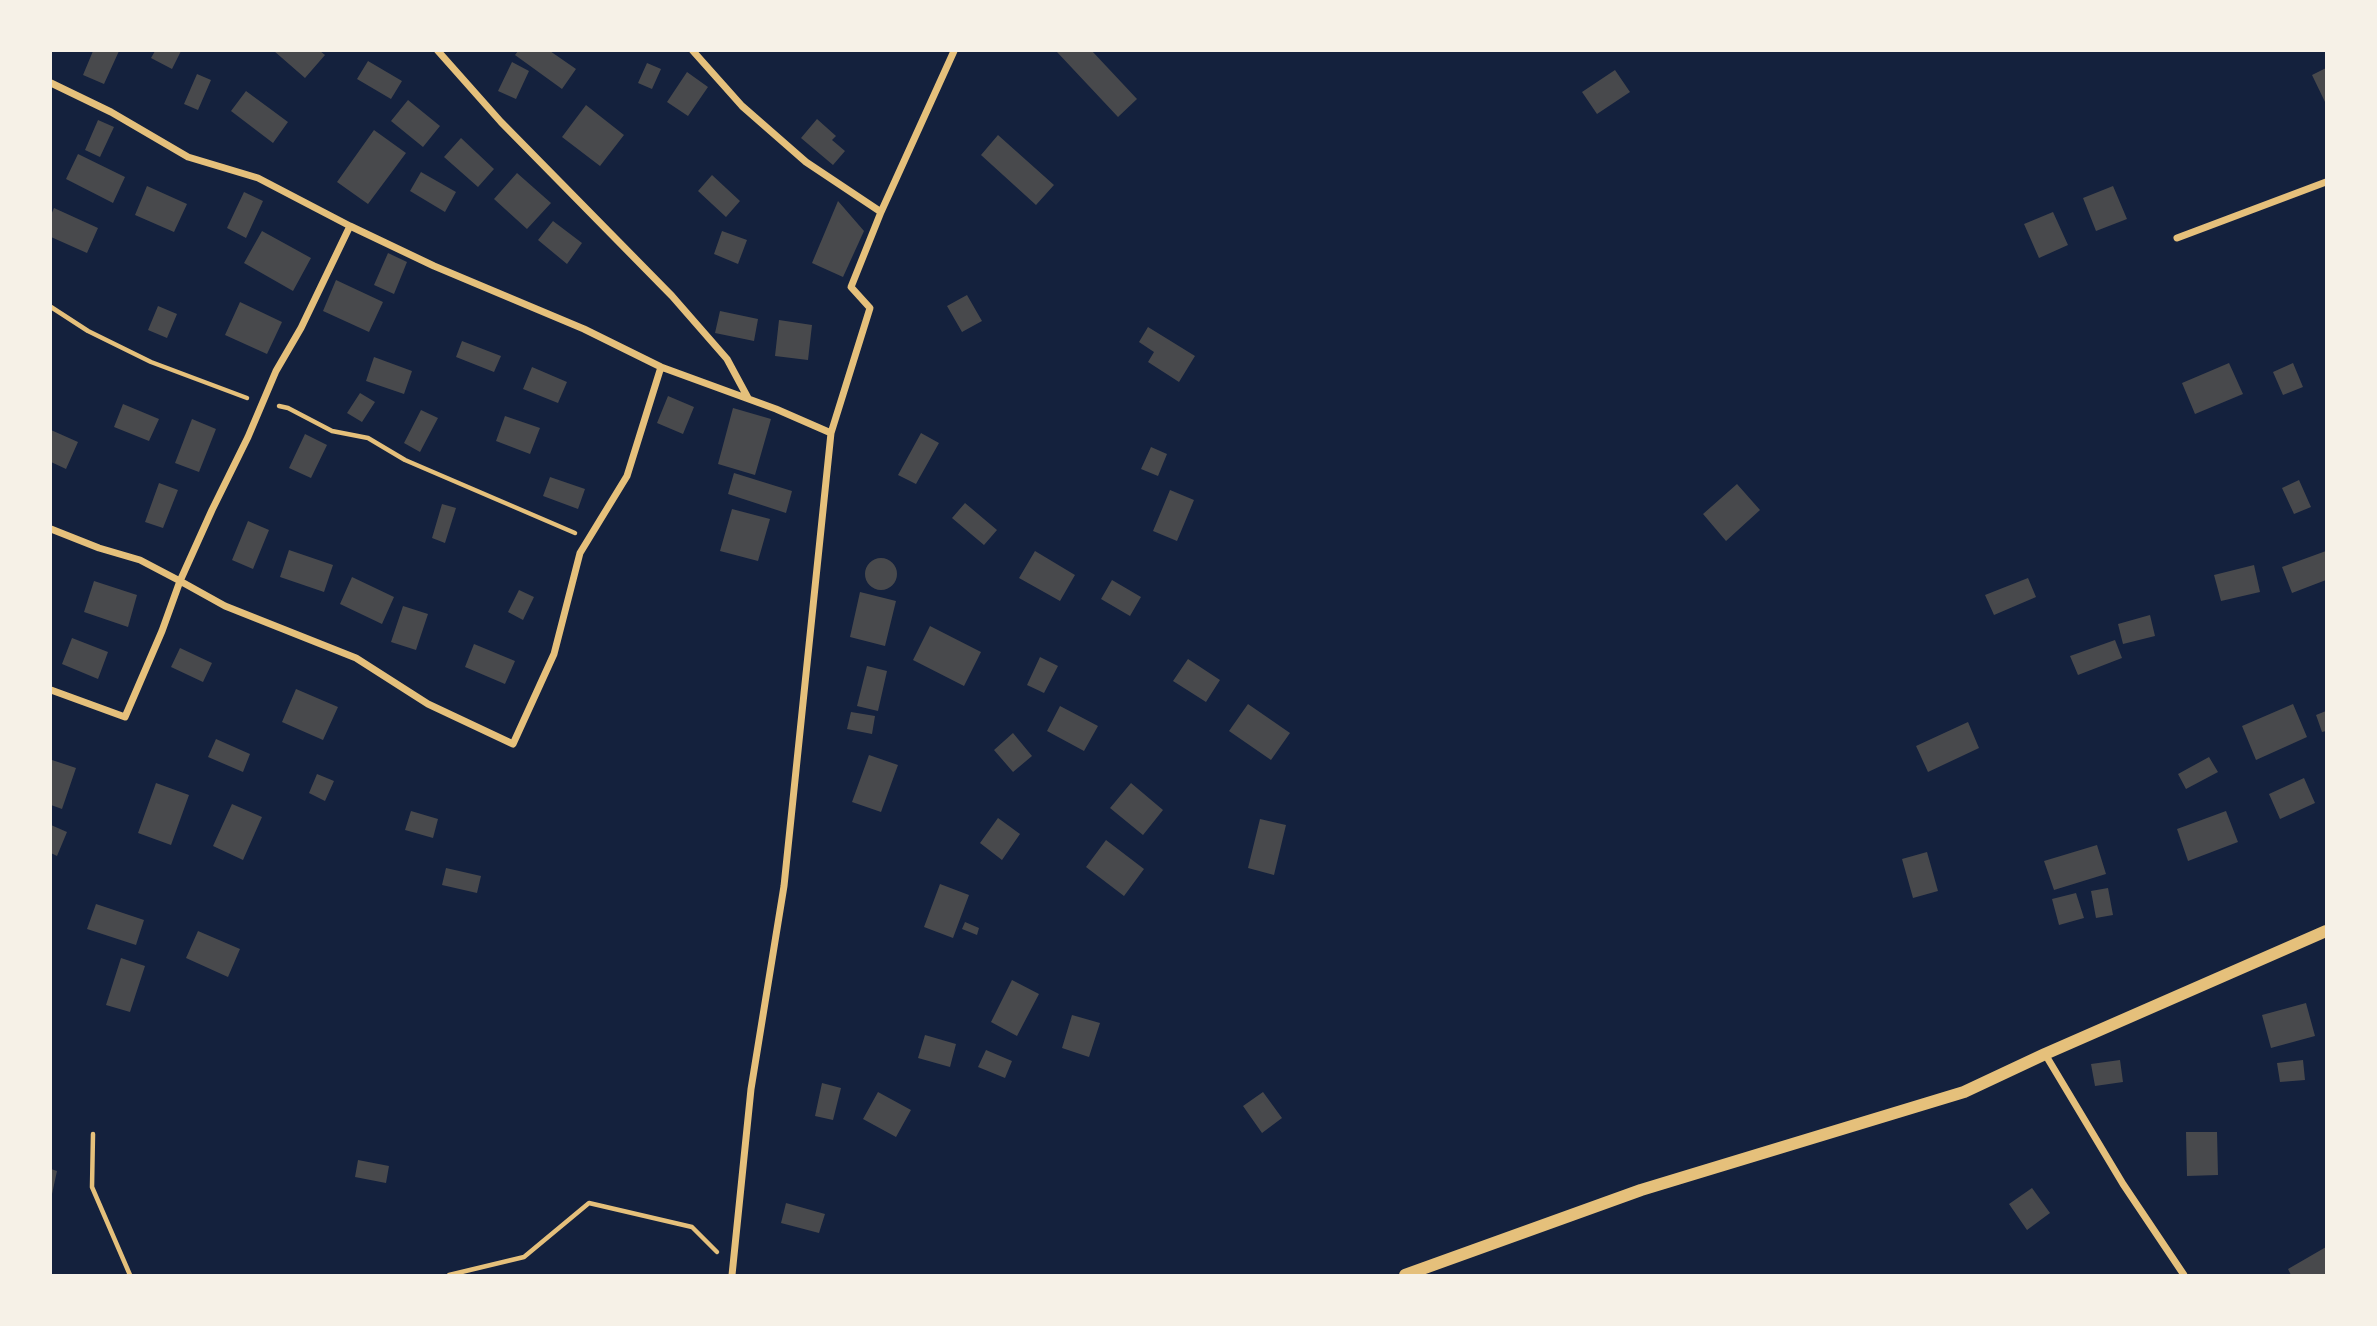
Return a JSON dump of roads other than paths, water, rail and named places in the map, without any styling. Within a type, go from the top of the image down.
[{"type":"street","points":[[438,51],[500,122],[672,296],[727,359],[748,398]]},
{"type":"street","points":[[693,51],[742,106],[806,162],[881,212]]},
{"type":"street","points":[[732,1271],[751,1089],[784,886],[831,433],[870,307],[851,286],[881,212],[954,51]]},
{"type":"street","points":[[51,83],[111,112],[188,157],[258,178],[434,266],[584,330],[661,367],[748,398],[831,433]]},
{"type":"street","points":[[2177,238],[2326,182]]},
{"type":"street","points":[[51,690],[125,717],[180,581],[276,371],[302,328],[350,226]]},
{"type":"street","points":[[51,529],[99,548],[140,560],[225,606],[356,658],[428,704],[513,744],[554,654],[580,553],[627,476],[661,367]]},
{"type":"street","points":[[1405,1275],[1641,1190],[1964,1092],[2326,931]]},
{"type":"street","points":[[2045,1054],[2123,1184],[2184,1275]]}]
